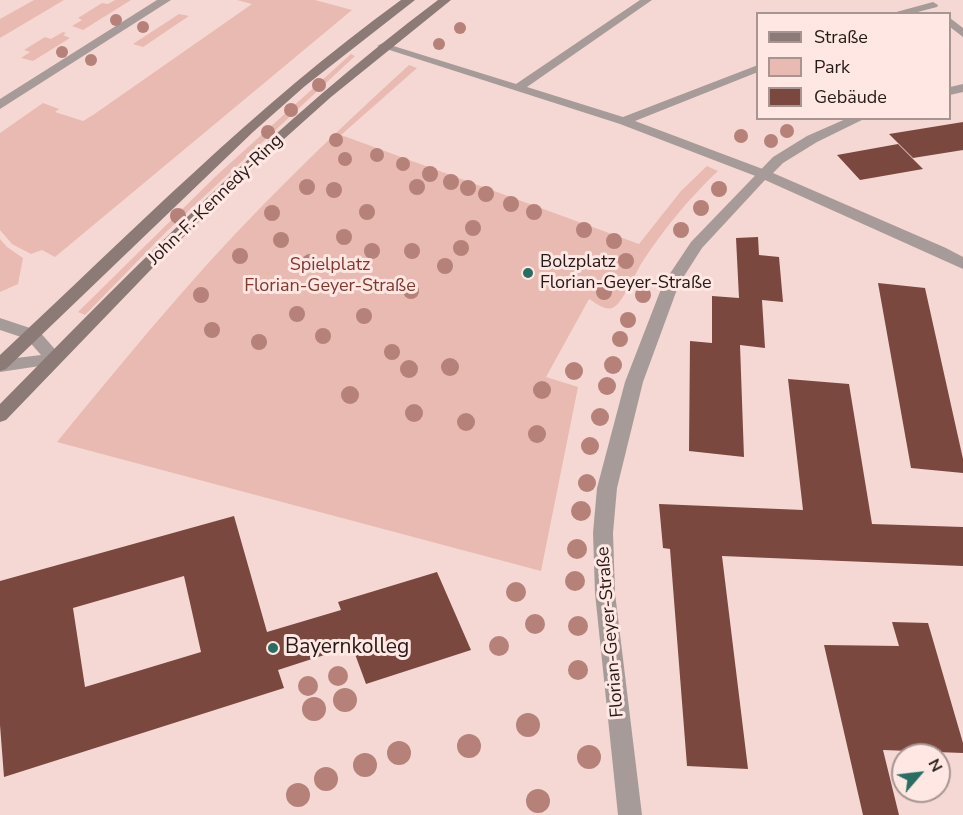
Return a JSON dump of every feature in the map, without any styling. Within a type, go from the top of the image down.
[{"type":"main road","name":"John-F.-Kennedy-Ring","points":[[0,366],[301,82],[409,0]]},
{"type":"main road","name":"John-F.-Kennedy-Ring","points":[[0,415],[176,236],[242,173],[354,69],[445,0]]},
{"type":"street","points":[[0,105],[165,0]]},
{"type":"street","name":"Florian-Geyer-Straße","points":[[630,815],[605,593],[603,532],[607,488],[634,382],[671,284],[696,246],[763,174],[794,149],[856,120]]},
{"type":"street","points":[[763,174],[940,251],[963,264]]},
{"type":"street","points":[[0,324],[33,335],[54,359]]},
{"type":"street","points":[[0,366],[54,359]]},
{"type":"lane","points":[[519,87],[647,0]]},
{"type":"lane","points":[[900,12],[930,2]]},
{"type":"lane","points":[[951,22],[963,34]]},
{"type":"lane","points":[[383,46],[624,121],[763,174]]},
{"type":"lane","points":[[624,121],[756,69]]},
{"type":"green space","points":[[34,0],[64,0],[0,38],[0,19]]},
{"type":"green space","points":[[115,0],[131,0],[83,30],[72,26],[82,20],[78,18],[102,3],[108,4]]},
{"type":"green space","points":[[237,0],[315,0],[352,10],[55,257],[42,250],[31,254],[12,244],[0,230],[0,133],[43,103],[59,109],[55,112],[83,121],[252,4]]},
{"type":"green space","points":[[179,14],[189,16],[143,47],[133,44]]},
{"type":"green space","points":[[63,32],[66,33],[63,35],[70,38],[33,61],[21,58],[30,52],[24,50],[45,37],[51,39]]},
{"type":"green space","points":[[351,54],[355,56],[166,232],[85,315],[78,312],[216,176]]},
{"type":"green space","name":"Spielplatz Florian-Geyer-Straße","points":[[409,65],[417,68],[341,135],[639,244],[681,191],[707,166],[718,171],[667,227],[641,264],[625,294],[614,307],[601,306],[589,299],[546,377],[578,387],[541,571],[57,442],[164,313],[234,235],[320,148]]},
{"type":"green space","points":[[0,239],[23,258],[18,284],[0,292]]},
{"type":"building","points":[[963,122],[963,150],[913,158],[889,134]]},
{"type":"building","points":[[898,144],[923,169],[860,180],[837,155]]},
{"type":"building","points":[[758,237],[759,255],[779,257],[783,302],[762,300],[765,348],[740,345],[744,457],[689,451],[690,341],[712,343],[712,296],[739,298],[736,238]]},
{"type":"building","points":[[878,283],[925,288],[963,459],[963,473],[911,468]]},
{"type":"building","points":[[788,379],[849,384],[872,524],[963,527],[963,566],[722,556],[748,769],[687,766],[670,549],[663,548],[659,504],[803,510]]},
{"type":"building","name":"Bayernkolleg","points":[[234,516],[267,632],[341,610],[338,602],[437,572],[471,650],[366,684],[352,646],[278,670],[284,688],[4,777],[0,725],[0,581]],"holes":[[[184,576],[201,652],[85,687],[73,608]]]},
{"type":"building","points":[[892,622],[928,623],[963,743],[963,753],[951,753],[951,743],[891,743],[891,750],[883,750],[891,782],[891,803],[896,803],[899,815],[863,815],[824,645],[899,646]]},
{"type":"place","name":"Bolzplatz Florian-Geyer-Straße","points":[[528,273]]},
{"type":"place","name":"Bayernkolleg","points":[[273,648]]}]
